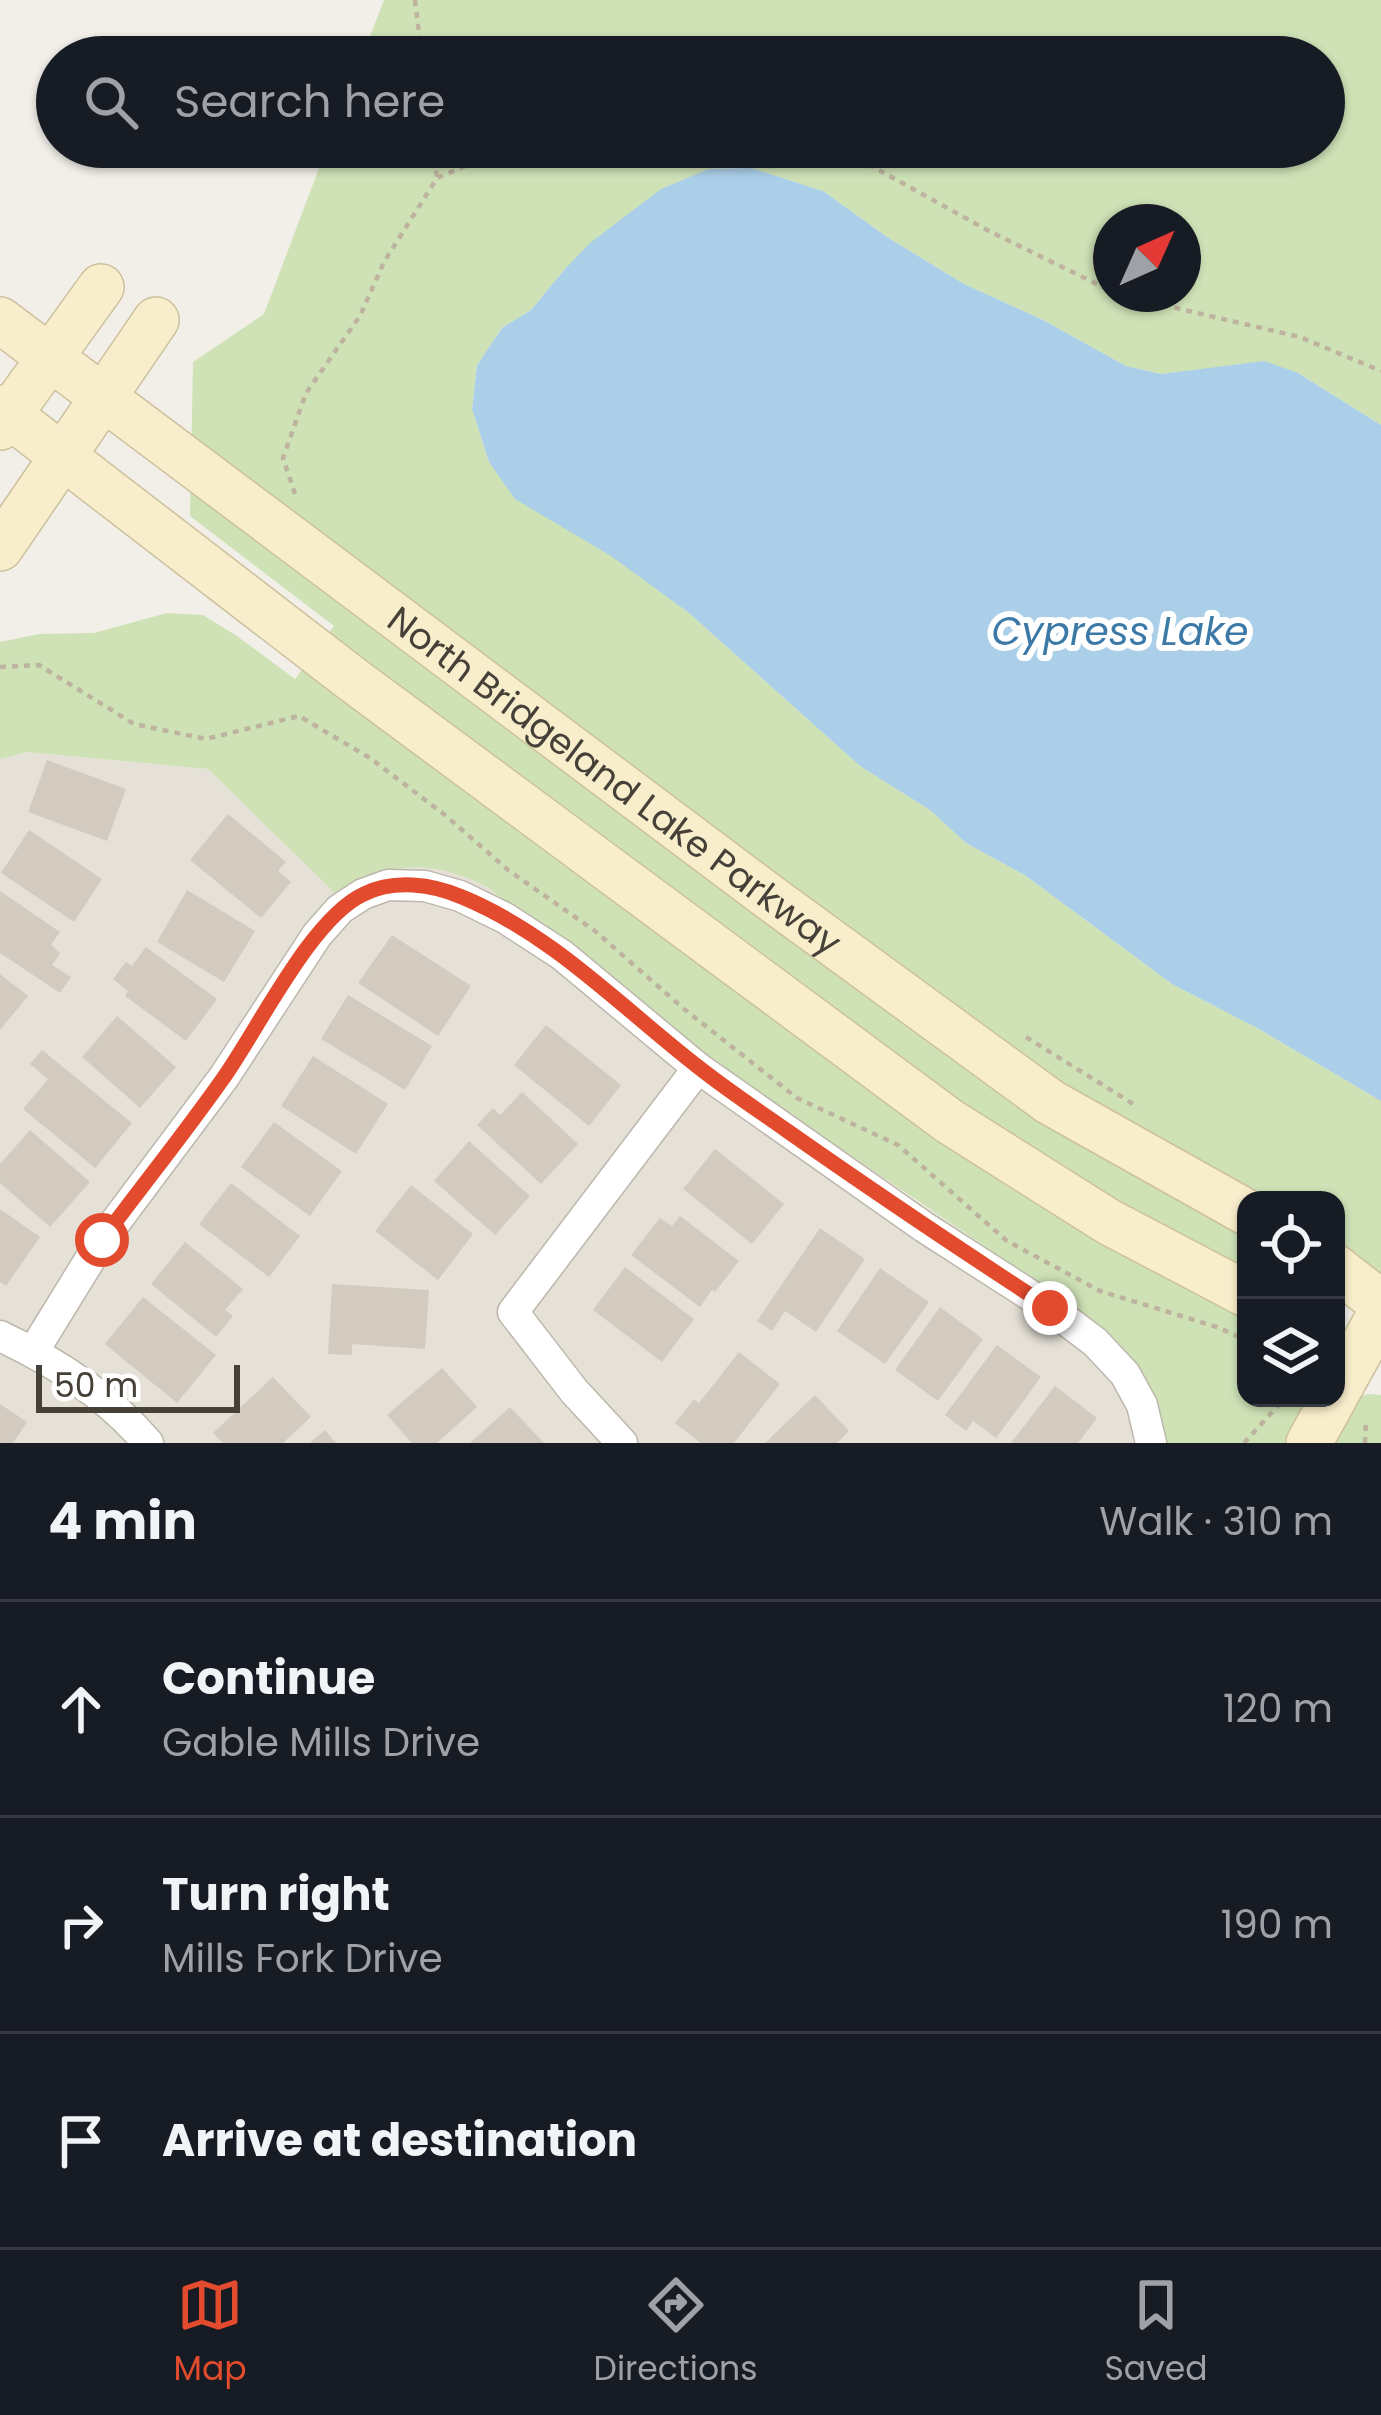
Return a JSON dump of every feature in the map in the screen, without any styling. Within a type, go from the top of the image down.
[{"type":"main road","points":[[3,416],[101,287]]},
{"type":"main road","name":"North Bridgeland Lake Parkway","points":[[0,320],[1050,1102],[1237,1207]]},
{"type":"main road","points":[[0,548],[156,320]]},
{"type":"main road","name":"North Bridgeland Lake Parkway","points":[[3,416],[63,456],[352,679],[949,1121],[1108,1222],[1237,1289]]},
{"type":"main road","points":[[1345,1275],[1381,1303]]},
{"type":"main road","points":[[1358,1354],[1381,1313]]},
{"type":"main road","points":[[1309,1443],[1329,1407]]},
{"type":"street","points":[[33,1352],[102,1240],[224,1077],[317,935],[340,909],[363,894],[388,885],[425,886],[460,896],[505,918],[562,955],[698,1068],[924,1227],[1050,1308],[1125,1374],[1142,1405],[1151,1443]]},
{"type":"street","points":[[622,1443],[574,1391],[513,1312],[698,1068]]},
{"type":"street","points":[[0,1336],[68,1372],[148,1443]]},
{"type":"path","points":[[415,0],[419,36]]},
{"type":"path","points":[[436,168],[437,178]]},
{"type":"path","points":[[296,496],[283,458],[306,393],[360,316],[384,262],[437,178],[461,168]]},
{"type":"path","points":[[875,168],[1093,283]]},
{"type":"path","points":[[1193,312],[1300,338],[1381,371]]},
{"type":"path","points":[[0,667],[39,665],[134,724],[206,740],[299,716],[370,758],[508,870],[595,931],[684,1010],[797,1098],[898,1145],[1007,1241],[1100,1291],[1237,1336]]},
{"type":"path","points":[[1022,1034],[1144,1111]]},
{"type":"path","points":[[1244,1443],[1277,1407]]},
{"type":"shaded area","points":[[27,752],[208,769],[335,892],[366,876],[427,867],[457,872],[487,887],[858,1162],[1085,1314],[1141,1369],[1158,1401],[1166,1443],[0,1443],[0,759]]},
{"type":"green space","points":[[384,0],[1381,0],[1381,425],[1298,373],[1161,374],[1126,366],[964,284],[823,191],[751,168],[1345,168],[1345,36],[370,36]]},
{"type":"green space","points":[[319,168],[751,168],[709,169],[565,269],[531,310],[502,328],[477,365],[472,409],[489,462],[689,613],[860,766],[930,810],[966,843],[1026,876],[1172,984],[1381,1101],[1381,1278],[1345,1257],[1345,1191],[1237,1191],[1237,1407],[1309,1407],[1288,1443],[1166,1443],[1157,1402],[1140,1370],[1085,1314],[754,1090],[487,887],[447,871],[410,868],[374,875],[335,893],[208,769],[27,752],[0,759],[0,642],[39,634],[94,633],[167,613],[203,615],[295,679],[334,626],[190,516],[193,362],[264,314]]},
{"type":"green space","points":[[1381,1395],[1381,1443],[1326,1443],[1350,1400]]},
{"type":"water","name":"Cypress Lake","points":[[751,168],[823,191],[964,284],[1126,366],[1161,374],[1264,361],[1298,373],[1381,425],[1381,1101],[1172,984],[1026,876],[966,843],[930,810],[860,766],[689,613],[611,556],[515,499],[489,462],[472,409],[477,365],[502,328],[531,310],[590,243],[661,189],[709,169]]},
{"type":"building","points":[[47,760],[126,789],[107,841],[28,812]]},
{"type":"building","points":[[228,814],[286,862],[278,871],[291,882],[261,918],[190,860]]},
{"type":"building","points":[[29,830],[102,879],[74,922],[1,873]]},
{"type":"building","points":[[187,890],[255,931],[224,982],[157,942]]},
{"type":"building","points":[[0,891],[60,932],[51,945],[60,953],[52,965],[71,977],[60,993],[0,953]]},
{"type":"building","points":[[392,935],[471,986],[438,1036],[358,983]]},
{"type":"building","points":[[146,947],[217,999],[186,1041],[125,996],[128,991],[113,979],[126,962],[132,966]]},
{"type":"building","points":[[0,974],[28,996],[0,1030]]},
{"type":"building","points":[[348,995],[432,1046],[405,1090],[321,1039]]},
{"type":"building","points":[[117,1016],[176,1067],[140,1108],[82,1057]]},
{"type":"building","points":[[546,1025],[621,1085],[589,1126],[514,1065]]},
{"type":"building","points":[[42,1050],[132,1123],[95,1168],[23,1109],[48,1079],[30,1064]]},
{"type":"building","points":[[313,1056],[388,1104],[356,1154],[281,1106]]},
{"type":"building","points":[[522,1092],[578,1144],[541,1184],[477,1125],[493,1108],[500,1115]]},
{"type":"building","points":[[274,1122],[342,1171],[310,1216],[241,1167]]},
{"type":"building","points":[[30,1130],[90,1182],[50,1227],[0,1183],[0,1164]]},
{"type":"building","points":[[469,1141],[530,1196],[495,1235],[434,1181]]},
{"type":"building","points":[[715,1149],[784,1204],[752,1244],[683,1189]]},
{"type":"building","points":[[231,1183],[300,1236],[269,1277],[199,1224]]},
{"type":"building","points":[[411,1185],[473,1234],[438,1280],[375,1231]]},
{"type":"building","points":[[0,1209],[40,1237],[6,1286],[0,1282]]},
{"type":"building","points":[[680,1216],[739,1261],[700,1307],[631,1255],[660,1218],[672,1226]]},
{"type":"building","points":[[820,1228],[865,1259],[816,1332],[785,1311],[772,1331],[757,1321]]},
{"type":"building","points":[[185,1242],[243,1289],[225,1310],[233,1316],[216,1337],[151,1284]]},
{"type":"building","points":[[625,1267],[694,1319],[662,1362],[593,1310]]},
{"type":"building","points":[[880,1268],[929,1302],[885,1364],[837,1331]]},
{"type":"building","points":[[332,1284],[429,1290],[425,1349],[352,1344],[352,1355],[328,1354]]},
{"type":"building","points":[[143,1297],[216,1355],[177,1403],[105,1344]]},
{"type":"building","points":[[940,1307],[983,1339],[938,1401],[895,1370]]},
{"type":"building","points":[[997,1345],[1041,1377],[996,1438],[973,1421],[966,1431],[945,1415]]},
{"type":"building","points":[[739,1352],[780,1384],[734,1443],[701,1443],[675,1423],[694,1399],[699,1403]]},
{"type":"building","points":[[442,1368],[477,1407],[437,1443],[412,1443],[387,1415]]},
{"type":"building","points":[[273,1377],[311,1417],[283,1443],[223,1443],[213,1433]]},
{"type":"building","points":[[1055,1386],[1097,1418],[1078,1443],[1011,1443]]},
{"type":"building","points":[[815,1395],[849,1431],[837,1443],[765,1443]]},
{"type":"building","points":[[0,1404],[27,1422],[13,1443],[0,1443]]},
{"type":"building","points":[[510,1407],[544,1443],[470,1443]]},
{"type":"building","points":[[325,1430],[336,1443],[310,1443]]},
{"type":"route","points":[[102,1240],[224,1077],[317,935],[340,909],[388,885],[425,886],[460,896],[505,918],[562,955],[698,1068],[924,1227],[1050,1308]]}]
